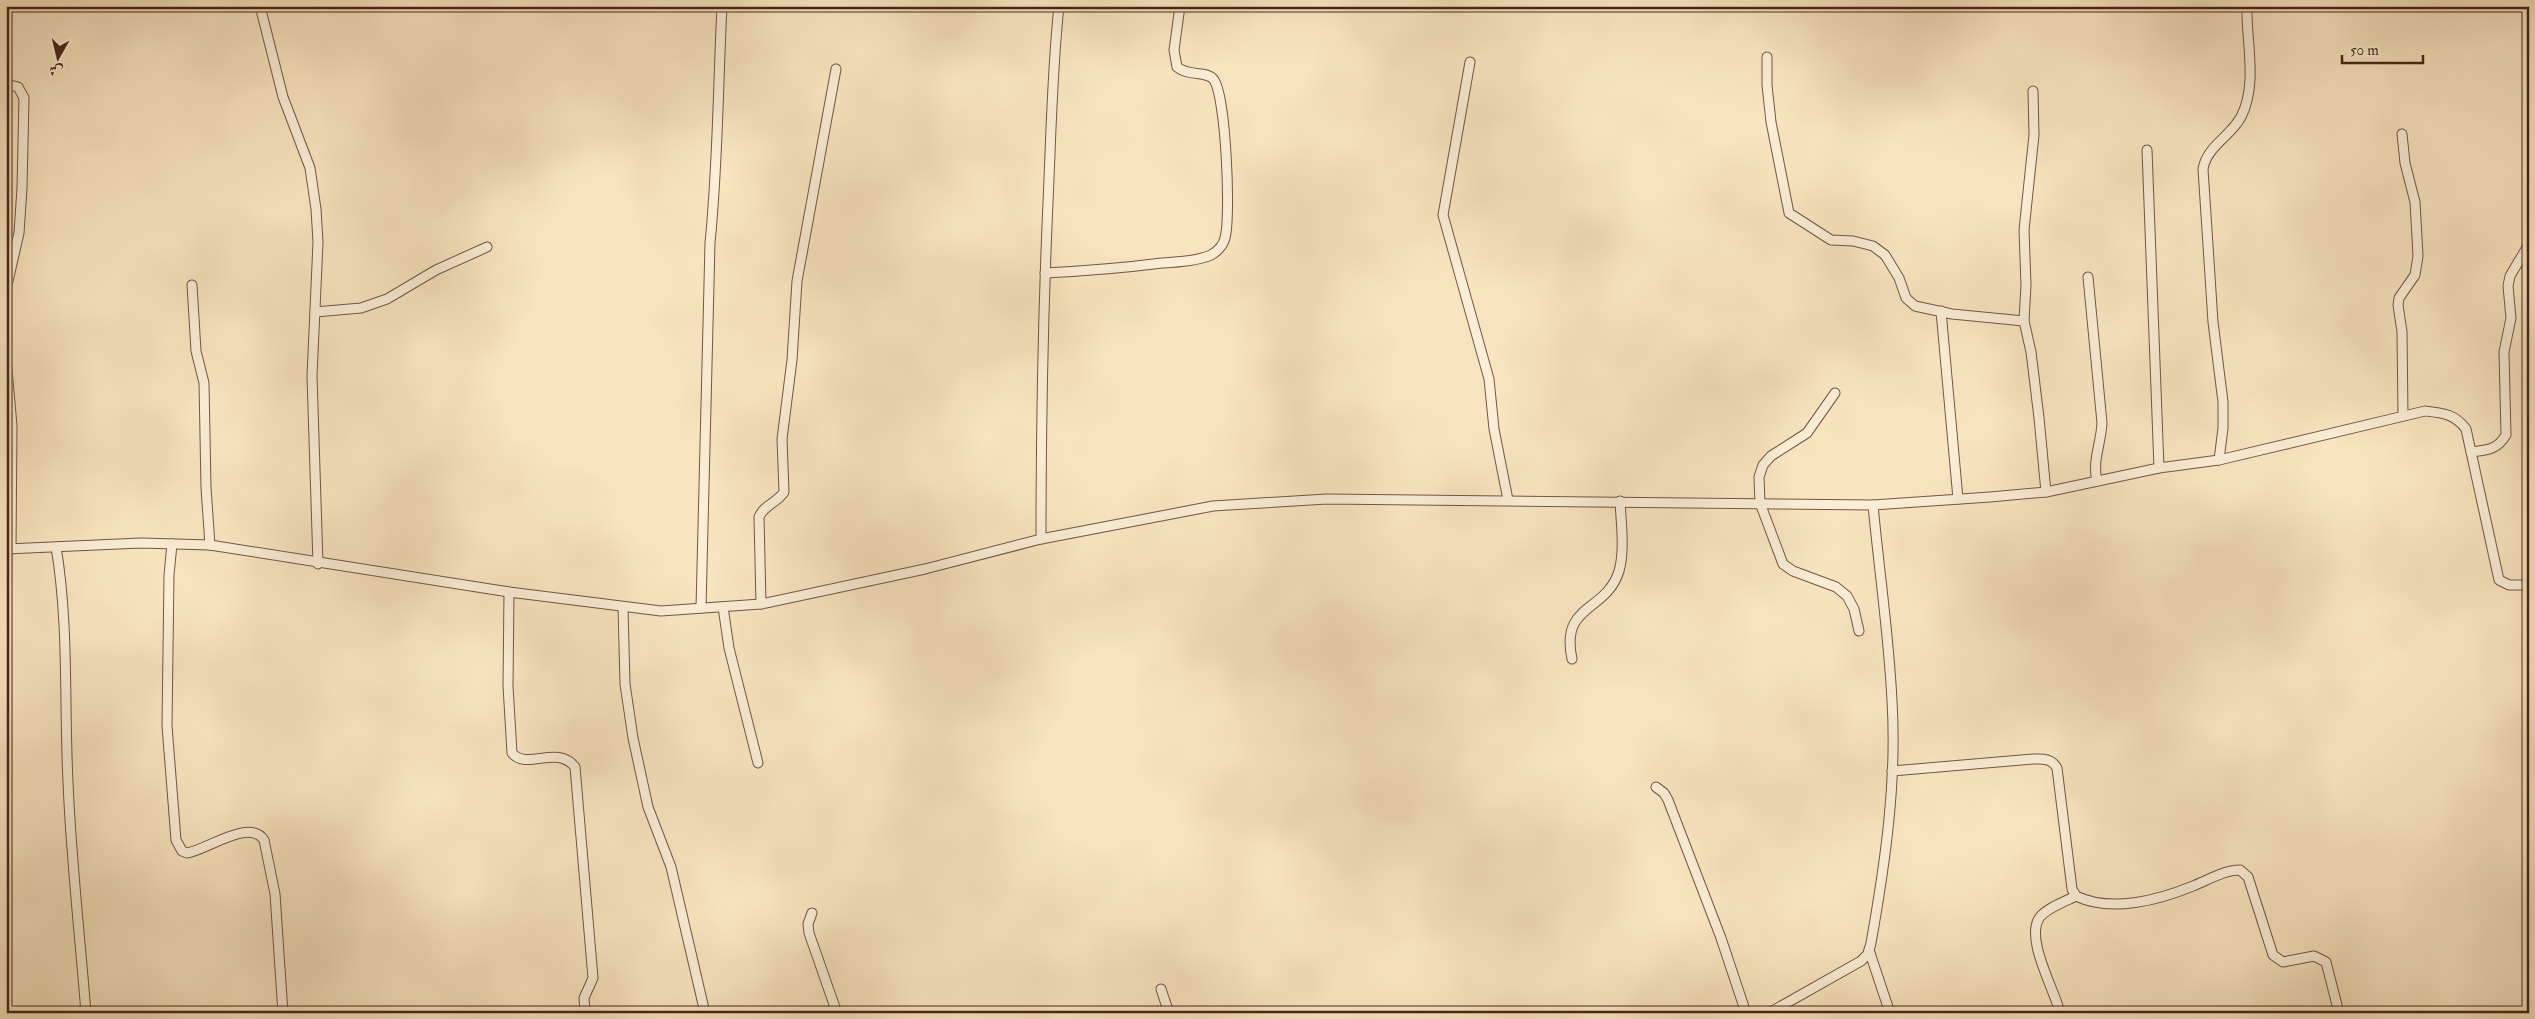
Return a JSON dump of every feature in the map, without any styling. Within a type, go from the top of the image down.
[{"type":"street","points":[[260,6],[283,97],[310,168],[318,242],[312,376],[318,564]]},
{"type":"street","points":[[701,608],[710,243],[716,188],[717,100],[722,6]]},
{"type":"street","points":[[1041,539],[1041,417],[1045,273],[1052,90],[1059,6]]},
{"type":"street","points":[[1045,273],[1108,270],[1180,261],[1211,255],[1221,248],[1225,239],[1227,224],[1225,139],[1217,87],[1212,78],[1206,74],[1184,73],[1176,67],[1174,50],[1180,6]]},
{"type":"street","points":[[2219,460],[2223,428],[2223,402],[2213,322],[2203,169],[2207,155],[2236,124],[2248,100],[2250,81],[2247,6]]},
{"type":"street","points":[[1768,57],[1767,86],[1771,122],[1789,213],[1831,240],[1853,241],[1873,246],[1885,255],[1892,265],[1906,298],[1915,306],[2024,321]]},
{"type":"street","points":[[1470,62],[1445,190],[1443,215],[1489,379],[1494,429],[1508,500]]},
{"type":"street","points":[[761,604],[759,517],[762,511],[780,499],[784,492],[782,439],[792,360],[797,281],[836,69]]},
{"type":"street","points":[[6,84],[18,87],[24,98],[24,139],[19,232],[6,290]]},
{"type":"street","points":[[2033,91],[2034,135],[2024,230],[2026,285],[2024,321],[2039,418],[2046,492]]},
{"type":"street","points":[[2402,134],[2405,163],[2415,202],[2418,256],[2416,275],[2399,298],[2398,305],[2402,332],[2403,416]]},
{"type":"street","points":[[2147,150],[2159,468]]},
{"type":"street","points":[[2471,452],[2492,450],[2501,444],[2506,435],[2504,352],[2511,318],[2508,286],[2510,276],[2529,244]]},
{"type":"street","points":[[315,312],[361,308],[388,299],[436,270],[488,247]]},
{"type":"street","points":[[2088,277],[2102,423],[2101,436],[2094,461],[2097,481]]},
{"type":"street","points":[[192,285],[196,351],[204,383],[206,488],[210,545]]},
{"type":"street","points":[[1941,311],[1958,499]]},
{"type":"street","points":[[6,357],[12,426],[9,549],[172,544],[210,545],[318,564],[623,608],[661,611],[761,604],[925,569],[1041,539],[1213,506],[1327,499],[1873,505],[2046,492],[2159,468],[2219,460],[2425,411],[2450,414],[2460,420],[2466,429],[2499,580],[2509,585],[2529,585]]},
{"type":"street","points":[[1835,393],[1807,433],[1771,456],[1763,465],[1759,477],[1760,503],[1779,558],[1783,564],[1793,571],[1836,587],[1847,596],[1854,609],[1859,631]]},
{"type":"street","points":[[1572,659],[1568,643],[1575,620],[1602,598],[1619,571],[1620,501]]},
{"type":"street","points":[[1769,1013],[1861,961],[1869,950],[1884,866],[1892,771],[1892,702],[1873,505]]},
{"type":"street","points":[[172,544],[168,576],[167,726],[176,840],[182,851],[187,853],[239,833],[254,834],[261,836],[264,840],[275,894],[283,1013]]},
{"type":"street","points":[[56,547],[60,570],[67,693],[68,780],[74,883],[86,1013]]},
{"type":"street","points":[[508,592],[508,686],[512,753],[520,758],[529,759],[559,756],[570,761],[574,766],[593,978],[584,998],[585,1013]]},
{"type":"street","points":[[723,607],[729,648],[758,763]]},
{"type":"street","points":[[623,608],[625,684],[633,738],[648,807],[671,867],[705,1013]]},
{"type":"street","points":[[1892,771],[2033,759],[2045,759],[2053,762],[2057,768],[2072,889],[2076,896],[2098,903],[2130,903],[2181,891],[2230,871],[2240,870],[2248,877],[2273,955],[2283,962],[2314,956],[2326,962],[2339,1013]]},
{"type":"street","points":[[1656,787],[1664,793],[1668,800],[1689,859],[1721,938],[1746,1013]]},
{"type":"street","points":[[2060,1013],[2038,950],[2036,926],[2040,917],[2076,896]]},
{"type":"street","points":[[812,913],[808,924],[809,933],[837,1013]]},
{"type":"street","points":[[1869,950],[1890,1013]]},
{"type":"street","points":[[1161,989],[1169,1013]]}]
